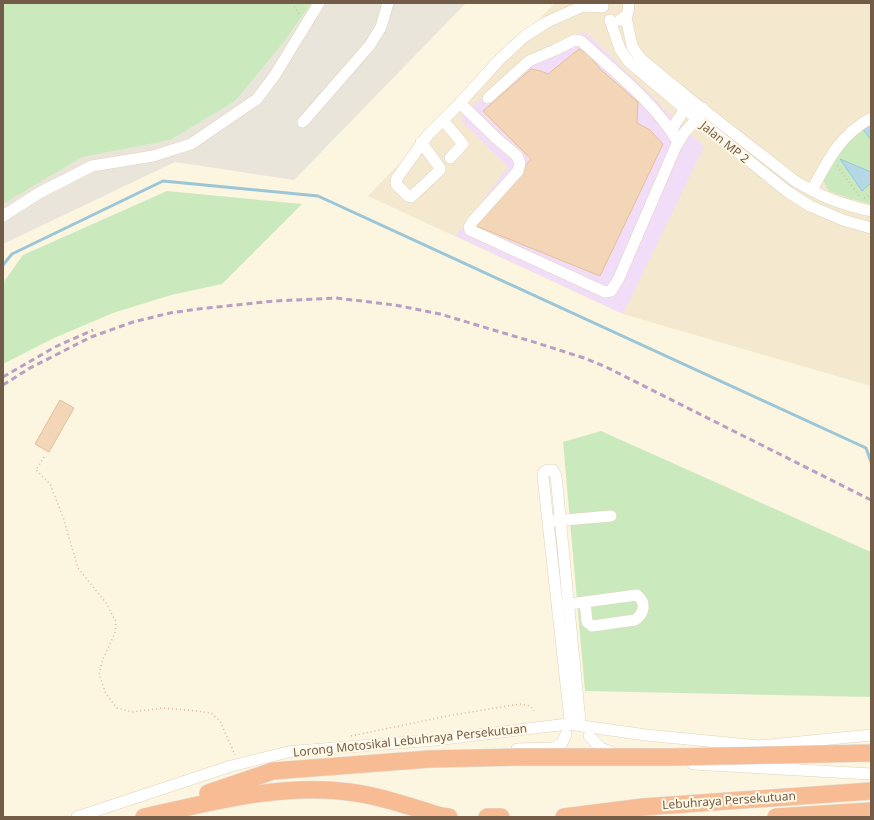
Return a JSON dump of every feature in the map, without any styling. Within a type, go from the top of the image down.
[{"type":"highway","points":[[136,817],[273,771],[430,759],[524,757],[674,757],[871,753]]},
{"type":"highway","points":[[144,817],[241,795],[319,790],[350,792],[449,817]]},
{"type":"highway","name":"Lebuhraya Persekutuan","points":[[564,817],[643,807],[871,790]]},
{"type":"highway","name":"Lebuhraya Persekutuan","points":[[776,817],[871,811]]},
{"type":"highway","points":[[487,817],[501,817]]},
{"type":"street","points":[[3,216],[39,193],[92,166],[154,156],[191,144],[257,99],[275,75],[319,3]]},
{"type":"street","points":[[303,122],[370,45],[381,27],[388,3]]},
{"type":"street","points":[[610,20],[616,21],[626,17],[629,11],[628,3]]},
{"type":"street","points":[[421,142],[440,170],[411,197],[408,196],[396,184],[396,180],[421,142],[460,103],[498,60],[525,36],[547,22],[583,6],[604,5]]},
{"type":"street","name":"Jalan MP 2","points":[[604,5],[604,12],[610,20],[620,49],[629,62],[688,104],[703,108],[795,181],[827,199],[871,211]]},
{"type":"street","name":"Jalan MP 2","points":[[626,17],[632,46],[640,58],[688,104],[697,119],[788,192],[810,206],[843,220],[871,228]]},
{"type":"street","points":[[488,98],[529,61],[575,40],[581,41],[642,97],[666,123],[678,142]]},
{"type":"street","points":[[460,103],[517,156],[520,163],[518,171],[473,221],[469,227],[470,230],[605,292],[611,291],[619,278],[678,142],[697,119],[703,108]]},
{"type":"street","points":[[672,132],[674,124],[688,104]]},
{"type":"street","points":[[808,188],[834,150],[858,125],[871,118]]},
{"type":"street","points":[[443,120],[463,144],[450,158]]},
{"type":"street","points":[[240,782],[251,772],[274,766],[315,761],[404,754],[554,748],[562,743],[572,726],[563,605],[560,520],[556,476],[553,470],[550,470],[544,472],[543,475],[548,522],[563,605]]},
{"type":"street","points":[[548,522],[611,516]]},
{"type":"street","points":[[563,605],[585,602],[637,595],[641,598],[643,611],[635,620],[592,626],[588,622],[585,602]]},
{"type":"street","name":"Lorong Motosikal Lebuhraya Persekutuan","points":[[77,817],[170,788],[231,766],[288,752],[435,740],[568,724],[646,735],[759,746],[871,735]]},
{"type":"street","points":[[589,736],[601,748],[617,754],[658,762],[871,774]]},
{"type":"path","points":[[830,157],[863,200]]},
{"type":"path","points":[[863,200],[871,194]]},
{"type":"path","points":[[44,457],[36,470],[50,484],[63,518],[78,568],[106,602],[116,622],[114,633],[102,659],[99,674],[106,694],[116,708],[132,712],[164,708],[211,713],[220,721],[235,754],[231,766]]},
{"type":"path","points":[[346,737],[446,716],[520,704],[530,706],[534,711]]},
{"type":"shaded area","points":[[3,3],[466,3],[294,180],[175,162],[3,244]]},
{"type":"shaded area","points":[[555,3],[871,3],[871,386],[623,314],[368,196]]},
{"type":"shaded area","points":[[584,32],[587,33],[704,147],[623,314],[456,236],[508,167],[460,119],[524,59]]},
{"type":"green space","points":[[3,3],[311,3],[283,43],[235,101],[170,140],[82,157],[3,204]]},
{"type":"green space","points":[[871,122],[871,204],[829,191],[822,179],[842,144]]},
{"type":"green space","points":[[167,191],[302,204],[222,284],[171,295],[113,313],[54,338],[3,364],[3,283],[23,255]]},
{"type":"green space","points":[[601,431],[871,552],[871,697],[585,691],[563,442]]},
{"type":"water","points":[[871,124],[871,140],[861,127]]},
{"type":"water","points":[[840,159],[871,172],[871,183],[862,191]]},
{"type":"building","points":[[579,49],[589,55],[600,69],[638,102],[637,123],[650,130],[663,144],[600,276],[474,225],[531,159],[483,111],[531,69],[548,74]]},
{"type":"building","points":[[60,400],[74,408],[49,452],[35,444]]},
{"type":"waterway","points":[[3,265],[12,254],[163,181],[318,196],[866,448],[871,462]]},
{"type":"railway","points":[[3,385],[30,368],[91,337],[133,322],[170,313],[274,301],[336,298],[395,305],[440,314],[584,358],[606,367],[871,500]]},
{"type":"railway","points":[[3,377],[55,347],[93,330]]}]
